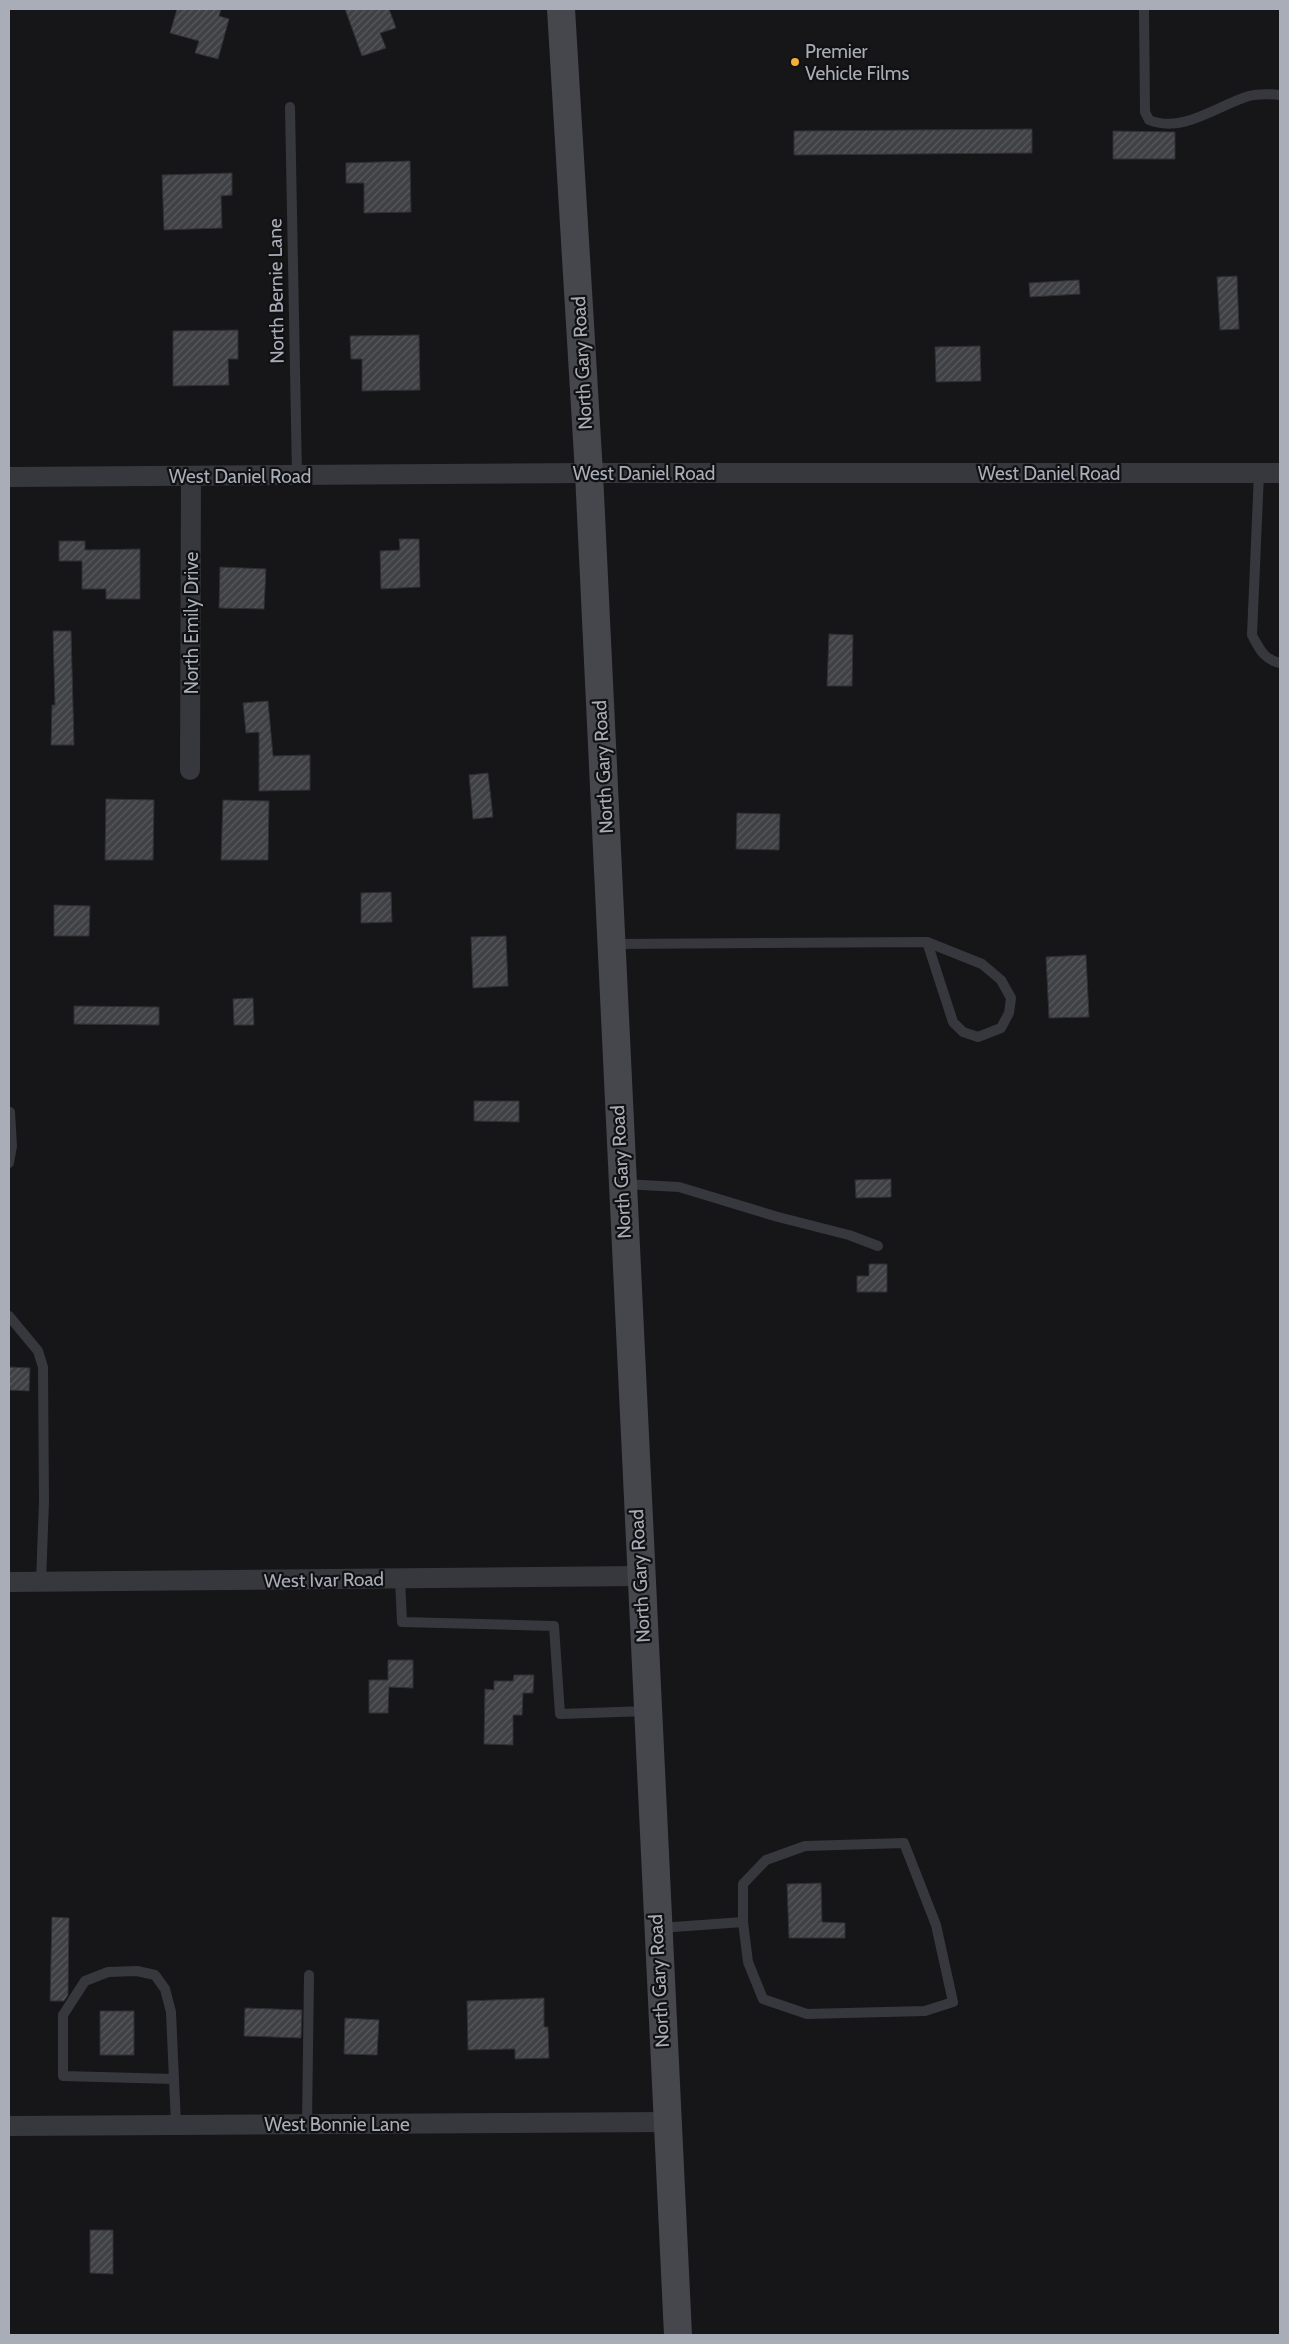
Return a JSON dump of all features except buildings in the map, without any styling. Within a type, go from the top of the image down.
[{"type":"street","name":"North Gary Road","points":[[561,9],[589,473],[646,1711],[678,2335]]},
{"type":"street","name":"West Daniel Road","points":[[9,477],[589,473],[1280,473]]},
{"type":"street","name":"North Emily Drive","points":[[190,770],[192,476]]},
{"type":"street","name":"West Ivar Road","points":[[9,1582],[640,1576]]},
{"type":"street","name":"West Bonnie Lane","points":[[9,2126],[666,2122]]},
{"type":"lane","points":[[1144,9],[1145,112],[1149,120],[1158,124],[1187,121],[1251,95],[1280,95]]},
{"type":"lane","name":"North Bernie Lane","points":[[290,107],[297,475]]},
{"type":"lane","points":[[1259,473],[1252,635],[1262,654],[1274,662],[1280,663]]},
{"type":"lane","points":[[611,944],[927,942],[982,964],[1001,980],[1011,998],[1009,1013],[1001,1028],[978,1037],[963,1032],[953,1022],[927,942]]},
{"type":"lane","points":[[9,1164],[12,1146],[10,1112]]},
{"type":"lane","points":[[622,1184],[679,1187],[778,1217],[849,1235],[878,1246]]},
{"type":"lane","points":[[9,1316],[38,1351],[42,1367],[42,1582]]},
{"type":"lane","points":[[400,1579],[402,1622],[554,1626],[560,1714],[646,1711]]},
{"type":"lane","points":[[904,1844],[936,1925],[953,2002],[925,2011],[807,2014],[763,1999],[748,1962],[743,1922],[743,1884],[766,1860],[805,1846],[904,1844]]},
{"type":"lane","points":[[657,1928],[743,1922]]},
{"type":"lane","points":[[174,2079],[63,2076],[63,2015],[85,1981],[108,1972],[137,1971],[155,1974],[165,1989],[171,2012],[174,2079],[176,2125]]},
{"type":"lane","points":[[307,2124],[309,1974]]},
{"type":"place","name":"Premier Vehicle Films","points":[[795,62]]}]
